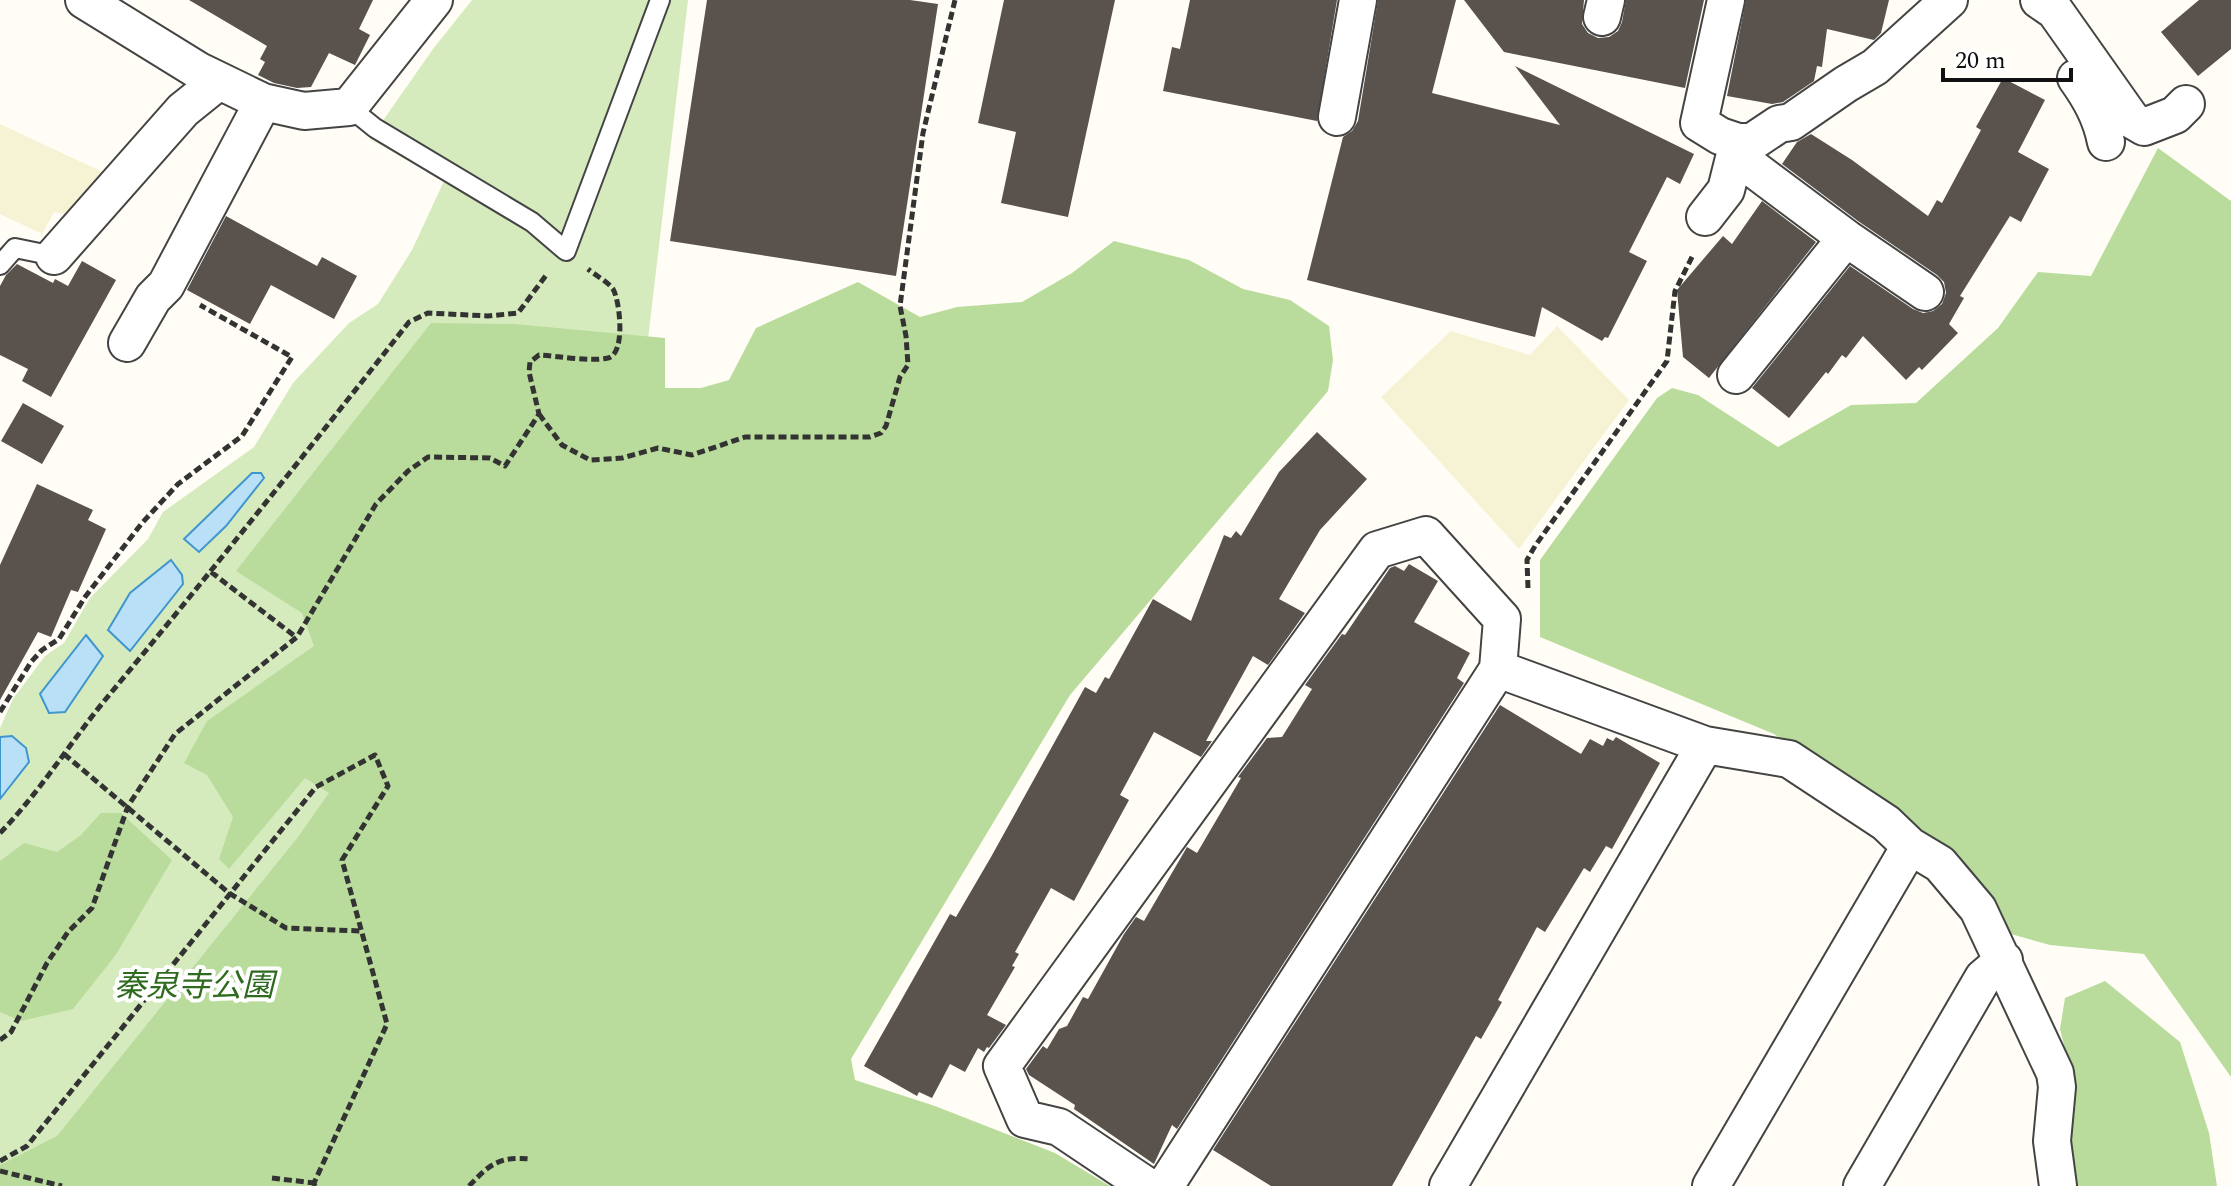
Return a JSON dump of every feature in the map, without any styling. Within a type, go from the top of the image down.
[{"type":"street","points":[[84,0],[199,71],[263,102],[304,111],[349,107],[434,0]]},
{"type":"street","points":[[1337,117],[1358,0]]},
{"type":"street","points":[[1726,0],[1699,123],[1720,136],[1738,142],[1752,142],[1779,124],[1791,122],[1875,67],[1949,0]]},
{"type":"street","points":[[2026,0],[2036,24],[2091,98],[2102,122],[2106,142]]},
{"type":"street","points":[[2039,0],[2055,11],[2132,120],[2144,127],[2175,115],[2186,104]]},
{"type":"street","points":[[54,256],[183,110],[219,81]]},
{"type":"street","points":[[127,343],[153,298],[166,285],[263,102]]},
{"type":"street","points":[[1705,217],[1726,190],[1738,142]]},
{"type":"street","points":[[1738,142],[1751,167],[1925,292]]},
{"type":"street","points":[[1736,375],[1846,238]]},
{"type":"street","points":[[1147,1186],[1059,1127],[1025,1119],[1002,1066],[1377,550],[1426,535],[1502,619],[1498,669],[1165,1186]]},
{"type":"street","points":[[1498,669],[1705,745],[1789,759],[1886,823],[1910,846],[1940,864],[1961,885],[1978,909],[2055,1073],[2057,1087],[2052,1141],[2058,1186]]},
{"type":"street","points":[[1448,1186],[1705,745]]},
{"type":"street","points":[[1711,1186],[1910,846]]},
{"type":"street","points":[[1862,1186],[1983,978],[2004,960]]},
{"type":"lane","points":[[349,107],[375,128],[532,222],[566,251],[660,0]]},
{"type":"lane","points":[[0,265],[15,248],[54,256]]},
{"type":"path","points":[[0,833],[27,806],[98,709],[409,322],[428,313],[488,316],[518,313],[566,251],[613,289],[619,313],[620,345],[612,357],[539,355],[530,362],[529,372],[539,414],[562,445],[590,460],[622,458],[658,448],[692,455],[745,437],[870,437],[881,433],[889,418],[900,377],[908,365],[900,306],[902,290],[923,133],[955,0]]},
{"type":"path","points":[[1527,560],[1667,361],[1675,291],[1696,248],[1714,224],[1705,217]]},
{"type":"path","points":[[0,712],[31,662],[59,639],[85,597],[142,523],[178,484],[242,436],[292,357],[166,285]]},
{"type":"path","points":[[0,1040],[11,1032],[47,963],[68,932],[92,908],[128,806],[175,734],[297,637],[376,504],[408,471],[428,457],[490,458],[505,466],[539,414]]},
{"type":"path","points":[[211,572],[297,637]]},
{"type":"path","points":[[64,754],[229,893],[286,928],[361,931]]},
{"type":"path","points":[[0,1161],[27,1146],[316,787],[375,755],[388,786],[342,860],[387,1024],[315,1184],[272,1178]]},
{"type":"path","points":[[469,1186],[491,1164],[516,1158],[531,1159]]},
{"type":"path","points":[[0,1171],[62,1186]]},
{"type":"shaded area","points":[[0,124],[109,175],[75,217],[54,212],[42,234],[0,214]]},
{"type":"shaded area","points":[[1557,326],[1629,400],[1519,549],[1381,397],[1451,331],[1530,355]]},
{"type":"green space","name":"秦泉寺公園","points":[[472,0],[688,0],[648,339],[339,1186],[0,1186],[0,728],[13,699],[45,656],[64,643],[90,598],[148,539],[163,512],[254,447],[293,383],[349,323],[378,304],[412,250],[444,181],[370,139],[433,49]]},
{"type":"green space","points":[[2158,148],[2231,201],[2231,1077],[2144,954],[2050,945],[2011,934],[1996,903],[1958,854],[1774,734],[1540,637],[1540,560],[1657,398],[1672,388],[1698,395],[1778,447],[1851,405],[1916,403],[1998,328],[2038,272],[2091,276]]},
{"type":"green space","points":[[1114,241],[1189,260],[1243,289],[1290,300],[1329,326],[1333,360],[1328,391],[1070,695],[851,1059],[855,1080],[935,1106],[1055,1153],[1110,1186],[0,1186],[0,1165],[57,1136],[298,837],[329,793],[305,778],[229,869],[219,859],[233,817],[207,775],[184,763],[207,721],[314,646],[302,613],[236,571],[431,323],[514,324],[665,338],[665,388],[701,388],[729,380],[756,328],[858,282],[920,317],[957,307],[1022,302],[1072,273]]},
{"type":"green space","points":[[101,813],[121,813],[172,860],[115,956],[73,1009],[21,1021],[0,1012],[0,861],[24,843],[57,852],[81,835]]},
{"type":"green space","points":[[2105,981],[2180,1042],[2209,1133],[2217,1186],[2053,1186],[2070,1069],[2060,1029],[2065,998]]},
{"type":"water","points":[[252,473],[261,473],[264,478],[226,526],[199,552],[184,539]]},
{"type":"water","points":[[171,560],[182,575],[183,584],[130,651],[108,630],[130,593]]},
{"type":"water","points":[[86,635],[103,656],[65,712],[49,713],[40,694]]},
{"type":"water","points":[[12,736],[26,748],[29,762],[0,799],[0,737]]},
{"type":"building","points":[[189,0],[373,0],[359,29],[370,35],[355,65],[329,53],[311,87],[297,88],[274,83],[258,75],[265,62],[260,59],[267,46]]},
{"type":"building","points":[[707,0],[910,0],[938,4],[896,276],[670,241]]},
{"type":"building","points":[[1004,0],[1115,0],[1068,217],[1001,203],[1016,132],[978,123]]},
{"type":"building","points":[[1190,0],[1337,0],[1317,121],[1163,91],[1172,47],[1180,49]]},
{"type":"building","points":[[1378,0],[1456,0],[1432,93],[1560,125],[1515,66],[1694,154],[1680,184],[1667,177],[1629,252],[1647,261],[1608,338],[1602,341],[1542,307],[1535,337],[1307,280],[1343,137],[1352,131],[1358,121]]},
{"type":"building","points":[[1464,0],[1584,0],[1582,24],[1588,33],[1598,38],[1609,37],[1618,31],[1626,0],[1704,0],[1685,88],[1504,52]]},
{"type":"building","points":[[1746,0],[1889,0],[1881,33],[1874,40],[1827,29],[1822,67],[1817,66],[1814,81],[1783,102],[1772,104],[1727,96]]},
{"type":"building","points":[[2199,0],[2231,0],[2231,49],[2198,76],[2161,32]]},
{"type":"building","points":[[2003,78],[2045,100],[2018,152],[2049,169],[2021,222],[2010,216],[1960,296],[1964,298],[1949,324],[1958,333],[1922,370],[1919,367],[1906,380],[1863,336],[1846,358],[1842,355],[1828,374],[1826,372],[1789,418],[1752,388],[1850,266],[1923,313],[1933,311],[1942,304],[1946,293],[1944,282],[1937,275],[1782,164],[1797,142],[1811,134],[1928,216],[1937,200],[1942,203],[1981,130],[1976,127]]},
{"type":"building","points":[[1762,201],[1816,242],[1709,378],[1683,357],[1677,290],[1723,236],[1732,244]]},
{"type":"building","points":[[226,216],[317,266],[322,257],[357,276],[334,319],[271,285],[250,324],[187,290]]},
{"type":"building","points":[[82,261],[116,280],[51,397],[22,381],[28,369],[0,355],[0,286],[17,264],[53,283],[55,279],[68,286]]},
{"type":"building","points":[[23,403],[64,426],[42,464],[1,441]]},
{"type":"building","points":[[1317,432],[1367,479],[1320,530],[1279,599],[1305,613],[1268,665],[1253,656],[1206,741],[1212,741],[1201,757],[1154,732],[1120,795],[1129,800],[1074,901],[1051,888],[1015,952],[1019,954],[1012,966],[1015,967],[987,1015],[1006,1025],[989,1048],[984,1052],[978,1048],[965,1072],[950,1064],[932,1098],[919,1092],[917,1096],[864,1066],[950,914],[956,917],[991,857],[1085,687],[1096,693],[1105,677],[1109,679],[1153,599],[1191,621],[1224,535],[1231,538],[1236,531],[1241,536],[1279,472]]},
{"type":"building","points":[[37,484],[93,510],[88,520],[106,529],[78,592],[71,590],[51,637],[38,632],[0,700],[0,565]]},
{"type":"building","points":[[1409,564],[1438,581],[1414,622],[1470,653],[1457,678],[1464,683],[1177,1129],[1172,1125],[1154,1164],[1074,1109],[1075,1105],[1029,1075],[1026,1069],[1043,1046],[1047,1049],[1059,1029],[1067,1026],[1083,997],[1088,999],[1124,934],[1136,917],[1144,921],[1187,847],[1197,853],[1241,778],[1238,777],[1267,738],[1282,737],[1312,689],[1305,685],[1342,634],[1345,635],[1390,568],[1395,566],[1404,571]]},
{"type":"building","points":[[1500,705],[1581,754],[1590,739],[1603,746],[1607,738],[1613,741],[1616,737],[1660,763],[1612,849],[1606,846],[1590,872],[1584,868],[1545,932],[1537,927],[1498,1000],[1502,1002],[1481,1039],[1476,1036],[1392,1186],[1271,1186],[1213,1150]]}]
